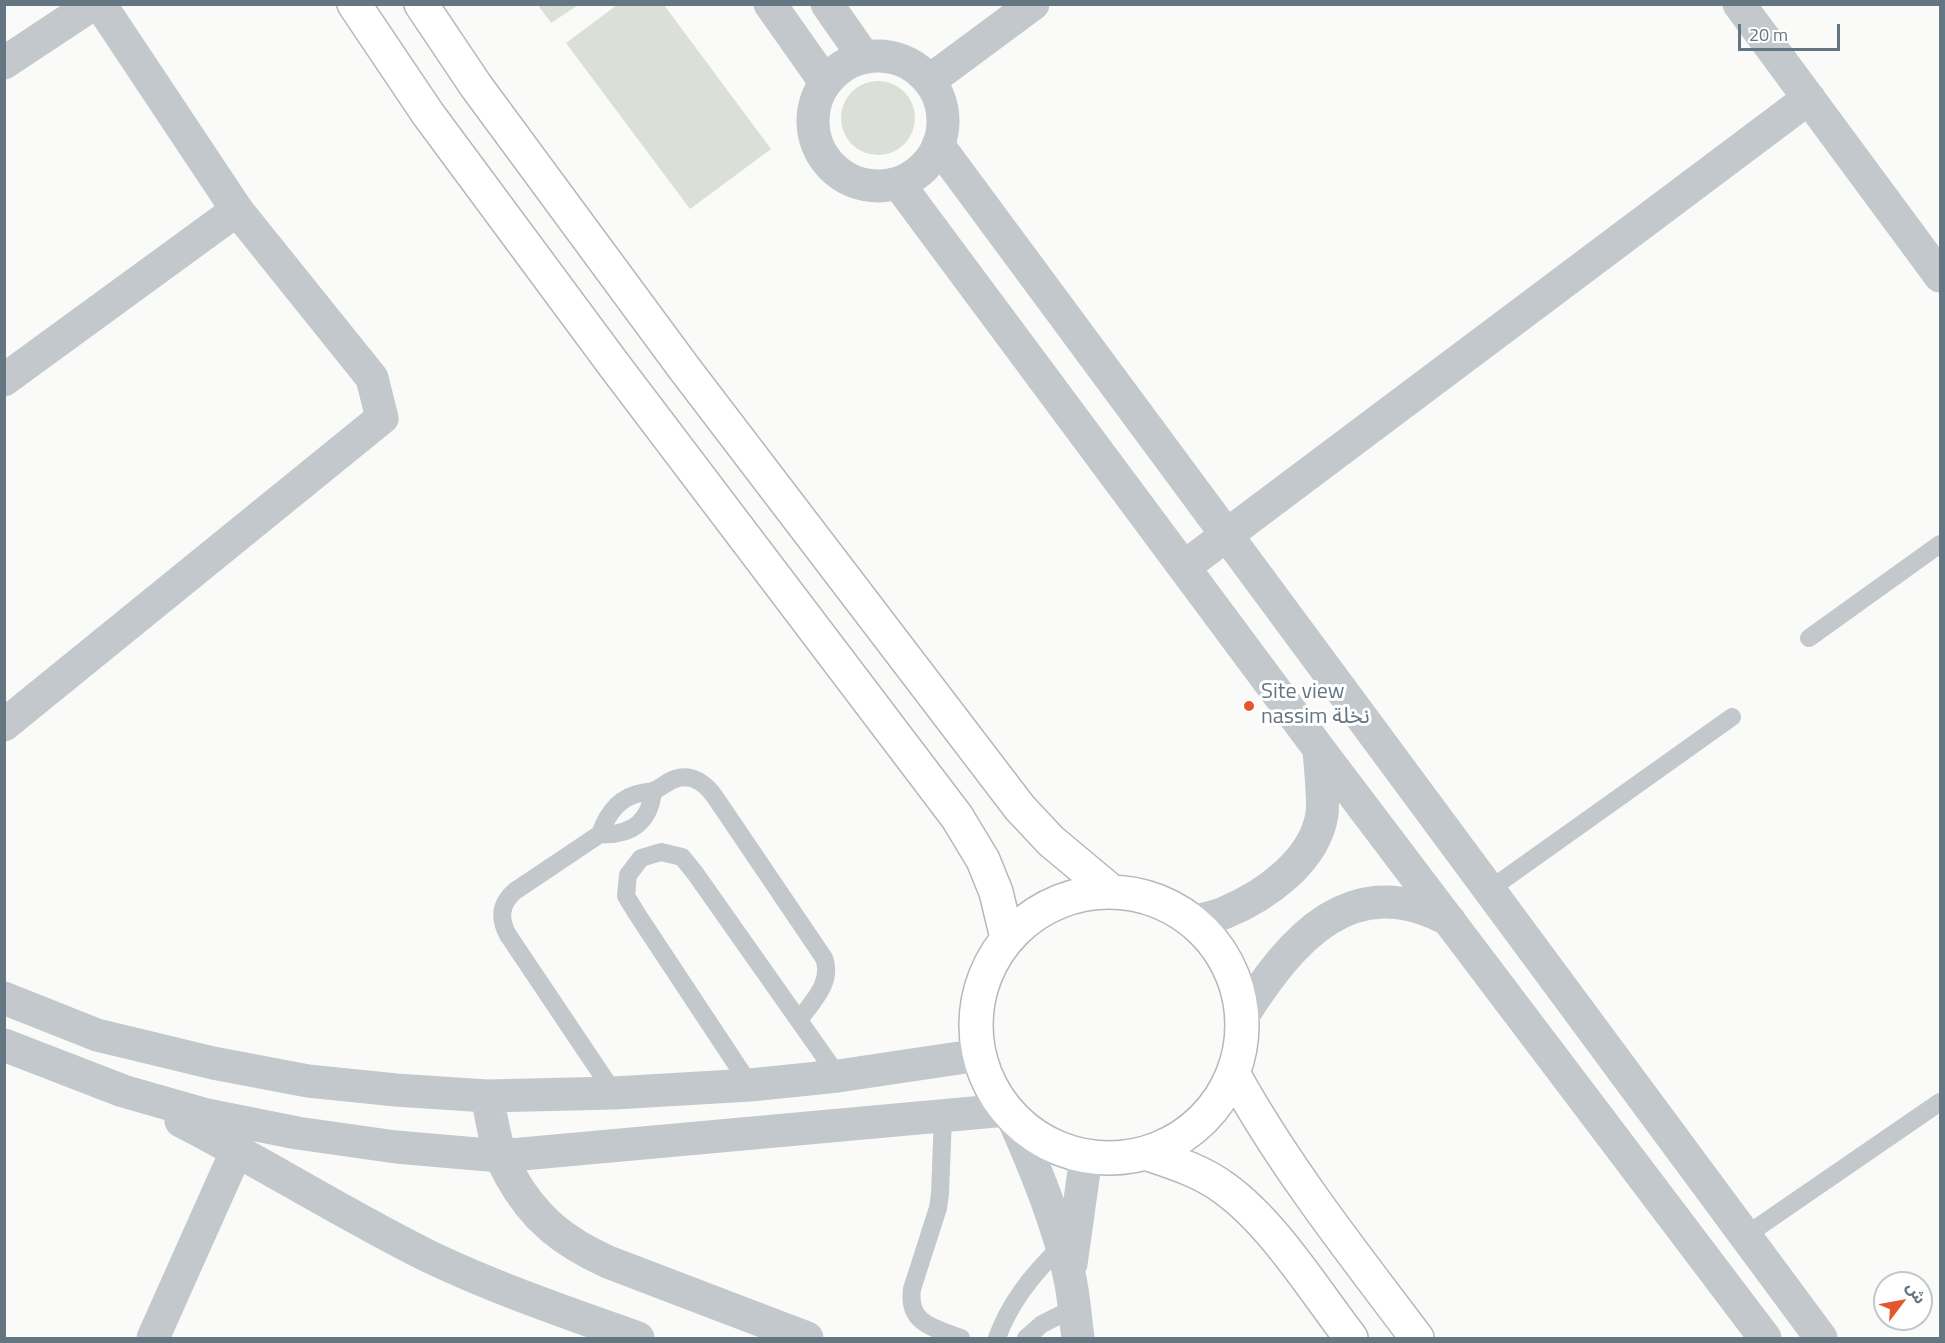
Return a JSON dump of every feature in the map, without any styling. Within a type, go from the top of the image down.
[{"type":"highway","points":[[354,4],[428,114],[607,356],[957,817],[983,860],[996,892],[1007,938]]},
{"type":"highway","points":[[422,4],[477,86],[684,368],[1020,808],[1051,841],[1112,892]]},
{"type":"highway","points":[[1112,892],[1141,896],[1177,910],[1193,922],[1214,944],[1225,960],[1240,998],[1242,1038],[1234,1075],[1215,1107],[1203,1120],[1174,1143],[1148,1154],[1107,1159],[1086,1157],[1059,1150],[1027,1131],[1010,1114],[994,1094],[985,1075],[976,1035],[976,1014],[985,974],[995,956],[1007,938],[1031,916],[1049,906],[1090,893],[1112,892]]},
{"type":"highway","points":[[1234,1075],[1292,1170],[1417,1338]]},
{"type":"highway","points":[[1148,1154],[1191,1168],[1223,1188],[1255,1214],[1351,1338]]},
{"type":"street","points":[[4,63],[93,4]]},
{"type":"street","points":[[4,725],[382,418],[372,378],[237,210],[100,4]]},
{"type":"street","points":[[770,4],[825,82]]},
{"type":"street","points":[[827,4],[864,57]]},
{"type":"street","points":[[929,81],[1033,4]]},
{"type":"street","points":[[1739,4],[1941,276]]},
{"type":"street","points":[[882,56],[900,60],[916,69],[929,81],[939,98],[943,117],[938,145],[932,157],[917,173],[898,183],[878,186],[857,183],[839,173],[825,159],[816,141],[813,120],[816,100],[825,82],[850,62],[864,57],[882,56]]},
{"type":"street","points":[[1184,567],[1809,98]]},
{"type":"street","points":[[938,145],[1821,1338]]},
{"type":"street","points":[[898,183],[1318,749],[1765,1338]]},
{"type":"street","points":[[4,380],[237,210]]},
{"type":"street","points":[[1193,922],[1224,913],[1249,900],[1276,882],[1309,849],[1316,835],[1322,813],[1318,749]]},
{"type":"street","points":[[1242,1017],[1275,970],[1314,928],[1331,916],[1370,903],[1391,902],[1421,908],[1449,921]]},
{"type":"street","points":[[4,998],[97,1035],[213,1063],[308,1081],[487,1096],[614,1093],[750,1085],[838,1076],[979,1055]]},
{"type":"street","points":[[84,1076],[97,1035]]},
{"type":"street","points":[[4,1045],[123,1092],[237,1150],[364,1223],[432,1258],[495,1285],[638,1338]]},
{"type":"street","points":[[123,1092],[207,1115],[297,1133],[396,1147],[500,1156],[943,1116],[1010,1114],[1045,1195],[1065,1261],[1076,1323]]},
{"type":"street","points":[[487,1096],[500,1156],[514,1183],[532,1209],[554,1231],[580,1249],[619,1267],[807,1338]]},
{"type":"street","points":[[153,1338],[237,1150]]},
{"type":"street","points":[[1065,1261],[1086,1157]]},
{"type":"street","points":[[1706,1260],[1744,1236]]},
{"type":"lane","points":[[1809,638],[1941,544]]},
{"type":"lane","points":[[1489,890],[1732,717]]},
{"type":"lane","points":[[614,1093],[508,935],[501,915],[503,905],[515,891],[600,834],[604,822],[619,803],[630,797],[653,791],[676,778],[685,777],[703,783],[709,789],[824,958],[827,973],[825,982],[799,1020]]},
{"type":"lane","points":[[600,834],[614,835],[626,832],[637,825],[646,816],[652,804],[653,791]]},
{"type":"lane","points":[[750,1085],[626,896],[628,875],[641,858],[661,852],[682,857],[838,1076]]},
{"type":"lane","points":[[1744,1236],[1941,1102]]},
{"type":"lane","points":[[943,1116],[938,1208],[910,1300],[913,1311],[919,1319],[961,1338]]},
{"type":"lane","points":[[997,1338],[1012,1305],[1042,1264],[1065,1261]]},
{"type":"lane","points":[[1026,1338],[1042,1324],[1076,1323]]},
{"type":"shaded area","points":[[538,5],[578,5],[551,23]]},
{"type":"shaded area","points":[[617,5],[664,5],[771,149],[690,209],[566,43]]},
{"type":"shaded area","points":[[878,81],[892,84],[904,92],[912,104],[915,118],[912,132],[904,144],[892,152],[878,155],[864,152],[852,144],[844,132],[841,118],[844,104],[852,92],[864,84]]},
{"type":"place","name":"Site view nassim نخلة","points":[[1249,706]]}]
